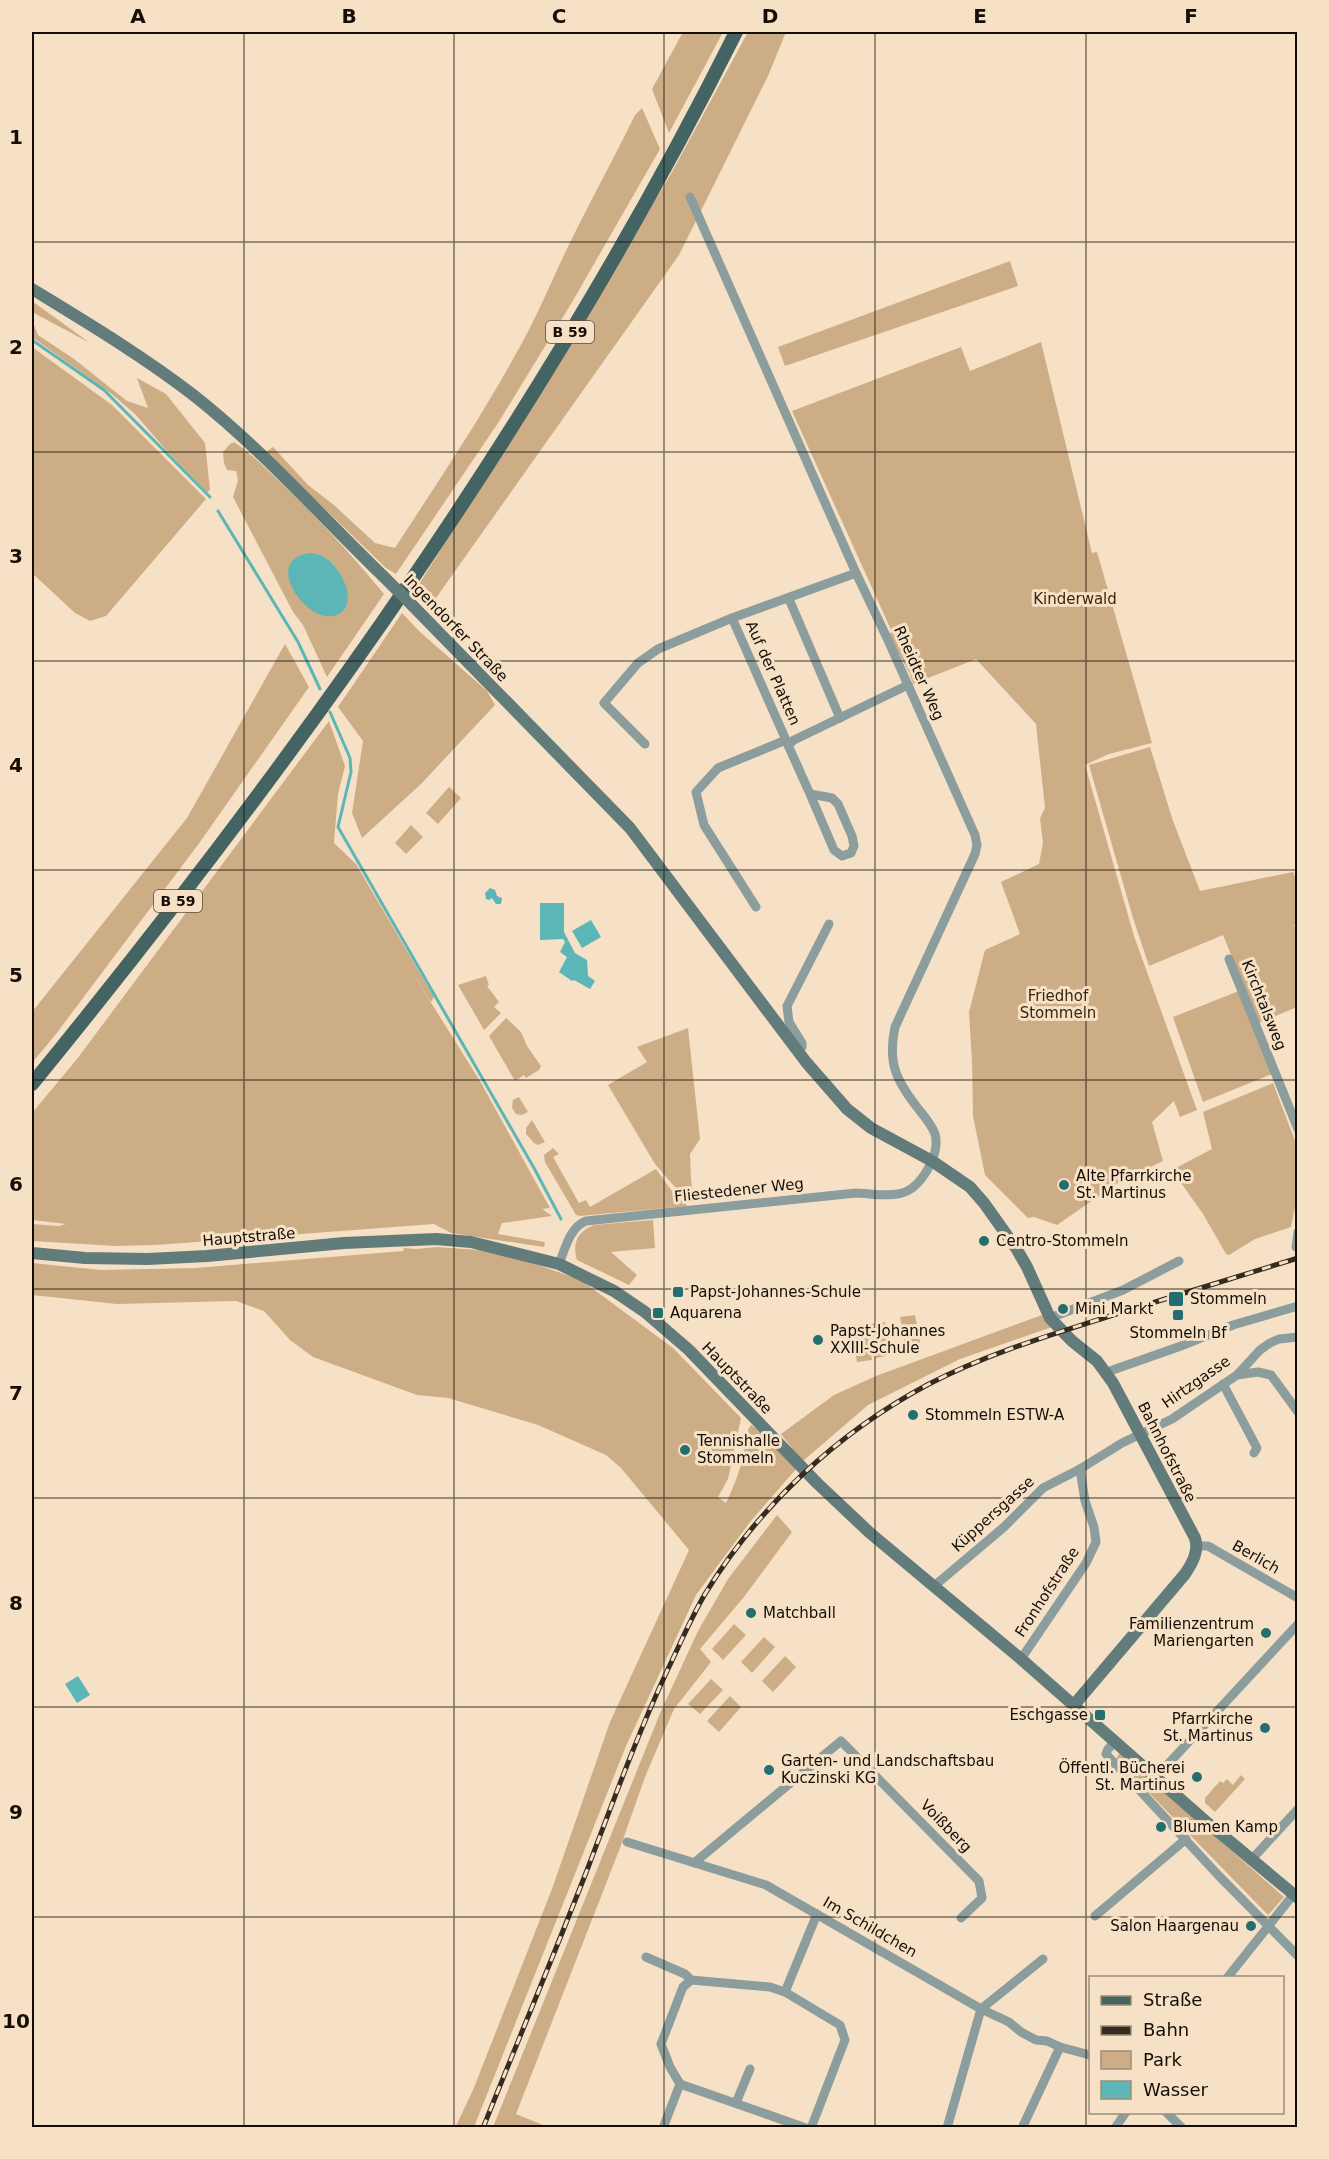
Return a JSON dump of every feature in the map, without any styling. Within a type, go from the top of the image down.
[{"type":"main road","name":"B 59","points":[[32,1084],[182,896],[319,713],[418,571],[552,363],[663,173],[736,32]]},
{"type":"street","name":"Rheidter Weg","points":[[690,197],[975,835],[977,845],[975,854],[895,1027],[891,1044],[896,1076],[934,1131],[936,1145],[932,1161]]},
{"type":"street","name":"Ingendorfer Straße","points":[[32,289],[115,341],[192,394],[251,445],[413,606],[630,828],[798,1051],[848,1109],[871,1128],[932,1161],[970,1187],[984,1203],[1027,1267],[1050,1318],[1066,1336]]},
{"type":"street","name":"Auf der Platten","points":[[645,744],[604,703],[638,663],[658,649],[732,618],[856,573]]},
{"type":"street","points":[[789,599],[840,718]]},
{"type":"street","name":"Auf der Platten","points":[[732,618],[834,850],[842,856],[851,853],[854,846],[852,836],[838,804],[832,798],[810,794]]},
{"type":"street","points":[[756,907],[704,825],[696,792],[718,768],[794,740],[908,685]]},
{"type":"street","name":"Ingendorfer Straße","points":[[798,1051],[802,1043],[789,1022],[788,1006],[829,924]]},
{"type":"street","name":"Kirchtalsweg","points":[[1229,959],[1298,1129]]},
{"type":"street","name":"Fliestedener Weg","points":[[559,1264],[576,1226],[586,1221],[856,1193],[895,1195],[912,1190],[922,1180],[932,1161]]},
{"type":"street","points":[[1296,1247],[1298,1232]]},
{"type":"street","name":"Hauptstraße","points":[[32,1253],[85,1258],[148,1259],[207,1256],[344,1243],[436,1239],[471,1242],[559,1264],[614,1291],[645,1312],[675,1337],[742,1403],[817,1484],[870,1533],[1021,1659],[1295,1896]]},
{"type":"street","points":[[1050,1318],[1123,1290],[1179,1261]]},
{"type":"street","points":[[1107,1372],[1233,1325],[1298,1306]]},
{"type":"street","name":"Bahnhofstraße","points":[[1066,1336],[1107,1372],[1195,1538],[1197,1546]]},
{"type":"street","name":"Hirtzgasse","points":[[1141,1434],[1172,1419],[1237,1375],[1270,1342],[1298,1337]]},
{"type":"street","points":[[1237,1375],[1258,1372],[1271,1375],[1298,1412]]},
{"type":"street","points":[[1223,1384],[1257,1448],[1254,1453]]},
{"type":"street","name":"Küppersgasse","points":[[933,1587],[1004,1527],[1043,1488],[1141,1434]]},
{"type":"street","name":"Fronhofstraße","points":[[1021,1659],[1086,1563],[1096,1542],[1095,1527],[1085,1501],[1080,1469]]},
{"type":"street","points":[[1074,1705],[1185,1574],[1197,1546]]},
{"type":"street","name":"Berlich","points":[[1197,1546],[1208,1546],[1298,1598]]},
{"type":"street","points":[[1156,1777],[1298,1624]]},
{"type":"street","name":"Voißberg","points":[[694,1863],[842,1741],[978,1881],[982,1898],[961,1918]]},
{"type":"street","points":[[1115,1742],[1106,1754],[1298,1956]]},
{"type":"street","points":[[1252,1859],[1298,1809]]},
{"type":"street","points":[[1095,1916],[1186,1839]]},
{"type":"street","name":"Im Schildchen","points":[[627,1842],[766,1884],[981,2009],[1009,2022],[1036,2040],[1047,2041],[1089,2055]]},
{"type":"street","points":[[1228,1976],[1295,1896]]},
{"type":"street","points":[[785,1992],[817,1914]]},
{"type":"street","points":[[646,1957],[685,1974],[692,1980],[770,1987],[785,1992],[840,2025],[845,2040],[811,2127]]},
{"type":"street","points":[[947,2127],[981,2009],[1043,1959]]},
{"type":"street","points":[[692,1980],[683,1987],[661,2044],[680,2084],[806,2127]]},
{"type":"street","points":[[1022,2127],[1060,2047]]},
{"type":"street","points":[[736,2103],[750,2069]]},
{"type":"street","points":[[663,2127],[680,2084]]},
{"type":"street","points":[[1115,2127],[1125,2114]]},
{"type":"street","points":[[1168,2114],[1182,2127]]},
{"type":"green space","points":[[683,32],[723,32],[669,133],[652,89]]},
{"type":"green space","points":[[748,32],[786,32],[768,76],[679,255],[431,605],[416,589],[546,383],[672,172]]},
{"type":"green space","points":[[642,108],[660,149],[571,304],[498,423],[396,574],[386,568],[266,452],[273,447],[308,485],[334,505],[375,543],[395,548],[470,431],[520,346],[635,115]]},
{"type":"green space","points":[[1010,261],[1018,286],[785,366],[778,347]]},
{"type":"green space","points":[[32,301],[90,343],[32,312]]},
{"type":"green space","points":[[32,320],[38,335],[74,359],[127,401],[148,408],[137,378],[166,394],[205,443],[210,490],[207,492],[136,415],[113,395],[32,337]]},
{"type":"green space","points":[[1041,342],[1092,553],[1097,552],[1152,743],[1109,754],[1085,765],[1134,936],[1197,1110],[1180,1117],[1174,1101],[1152,1122],[1163,1161],[1116,1184],[1057,1225],[1034,1217],[1028,1218],[985,1175],[973,1116],[969,1012],[985,950],[1020,934],[1001,882],[1039,864],[1043,843],[1040,818],[1045,808],[1036,724],[976,659],[913,684],[888,634],[892,632],[792,411],[961,347],[970,371]]},
{"type":"green space","points":[[32,347],[112,405],[206,499],[106,616],[90,621],[75,613],[32,573]]},
{"type":"green space","points":[[234,442],[258,461],[307,509],[384,594],[327,677],[303,625],[293,612],[233,497],[238,480],[236,471],[227,470],[223,452]]},
{"type":"green space","points":[[402,613],[487,691],[495,705],[421,784],[362,838],[352,813],[363,741],[338,707]]},
{"type":"green space","points":[[285,644],[309,687],[200,842],[32,1063],[32,1012],[187,818]]},
{"type":"green space","points":[[329,721],[345,766],[338,794],[334,843],[356,864],[434,997],[431,1002],[400,953],[480,1081],[550,1208],[542,1209],[552,1216],[502,1223],[498,1234],[545,1242],[544,1247],[451,1233],[434,1224],[156,1245],[116,1246],[32,1241],[32,1224],[59,1226],[66,1224],[32,1220],[32,1113],[77,1059]]},
{"type":"green space","points":[[1150,747],[1173,821],[1200,891],[1293,872],[1298,882],[1297,927],[1296,924],[1294,925],[1298,934],[1297,1007],[1259,1023],[1223,935],[1149,966],[1089,765]]},
{"type":"green space","points":[[449,787],[461,798],[438,824],[426,813]]},
{"type":"green space","points":[[411,825],[423,837],[406,854],[395,843]]},
{"type":"green space","points":[[486,976],[489,985],[487,986],[499,1002],[494,1007],[501,1013],[484,1030],[458,985]]},
{"type":"green space","points":[[1239,991],[1272,1074],[1203,1102],[1173,1017]]},
{"type":"green space","points":[[506,1018],[521,1032],[527,1046],[541,1066],[539,1070],[526,1078],[524,1075],[515,1081],[489,1036]]},
{"type":"green space","points":[[688,1028],[700,1139],[690,1154],[694,1203],[687,1201],[655,1164],[608,1085],[647,1062],[637,1047]]},
{"type":"green space","points":[[1273,1083],[1297,1146],[1297,1198],[1291,1227],[1255,1239],[1229,1255],[1226,1254],[1203,1214],[1172,1170],[1212,1149],[1203,1112]]},
{"type":"green space","points":[[519,1097],[528,1112],[522,1115],[516,1114],[512,1108],[513,1100]]},
{"type":"green space","points":[[532,1120],[545,1142],[538,1145],[526,1134],[526,1128]]},
{"type":"green space","points":[[553,1148],[559,1154],[553,1157],[579,1203],[586,1200],[590,1207],[656,1169],[677,1198],[687,1206],[576,1215],[545,1162],[544,1155]]},
{"type":"green space","points":[[653,1220],[655,1248],[611,1252],[637,1275],[629,1285],[577,1260],[575,1248],[577,1239],[588,1228],[594,1225]]},
{"type":"green space","points":[[437,1247],[479,1250],[527,1261],[581,1280],[673,1348],[741,1418],[728,1479],[718,1497],[726,1503],[740,1469],[746,1437],[751,1425],[763,1433],[784,1456],[792,1448],[781,1434],[834,1395],[876,1376],[1042,1315],[1052,1327],[960,1359],[868,1405],[803,1461],[750,1522],[696,1595],[626,1746],[474,2127],[455,2128],[473,2090],[552,1889],[610,1722],[689,1550],[621,1468],[606,1455],[538,1425],[448,1398],[417,1395],[313,1357],[290,1340],[264,1311],[236,1301],[117,1304],[32,1295],[32,1263],[101,1270],[196,1268],[403,1251],[404,1248]]},
{"type":"green space","points":[[915,1315],[921,1348],[906,1351],[900,1317]]},
{"type":"green space","points":[[885,1322],[891,1355],[876,1358],[870,1324]]},
{"type":"green space","points":[[866,1326],[872,1360],[857,1362],[851,1329]]},
{"type":"green space","points":[[777,1515],[792,1532],[744,1597],[700,1649],[711,1662],[674,1709],[645,1777],[620,1848],[516,2114],[548,2127],[493,2127],[661,1711],[698,1631],[728,1579]]},
{"type":"green space","points":[[734,1624],[746,1635],[723,1660],[712,1649]]},
{"type":"green space","points":[[764,1637],[775,1647],[752,1673],[741,1662]]},
{"type":"green space","points":[[785,1656],[796,1667],[773,1692],[762,1681]]},
{"type":"green space","points":[[711,1679],[723,1690],[700,1714],[688,1704]]},
{"type":"green space","points":[[730,1696],[741,1707],[719,1732],[707,1721]]},
{"type":"green space","points":[[1120,1752],[1284,1897],[1268,1915],[1116,1759]]},
{"type":"green space","points":[[1241,1775],[1245,1779],[1215,1812],[1205,1803],[1205,1798],[1220,1781],[1223,1783],[1227,1779],[1233,1785]]},
{"type":"water","points":[[310,553],[327,559],[338,570],[346,586],[348,602],[339,614],[327,616],[315,612],[294,592],[289,579],[289,567],[295,558]]},
{"type":"water","points":[[490,888],[502,898],[501,904],[496,904],[492,898],[486,899],[485,893]]},
{"type":"water","points":[[540,903],[564,903],[564,932],[575,953],[587,960],[588,976],[595,981],[590,989],[559,972],[567,957],[560,952],[565,942],[563,939],[540,940]]},
{"type":"water","points":[[591,920],[601,937],[582,948],[572,931]]},
{"type":"water","points":[[78,1676],[90,1695],[77,1703],[65,1684]]},
{"type":"waterway","points":[[32,340],[104,390],[210,497]]},
{"type":"waterway","points":[[218,511],[298,642],[320,689]]},
{"type":"waterway","points":[[330,712],[350,758],[351,772],[338,827],[561,1219]]},
{"type":"railway","points":[[483,2128],[636,1742],[668,1669],[705,1594],[726,1562],[775,1502],[831,1449],[862,1426],[894,1404],[949,1374],[1042,1338],[1298,1258]]},
{"type":"place","name":"Alte Pfarrkirche St. Martinus","points":[[1064,1185]]},
{"type":"place","name":"Centro-Stommeln","points":[[984,1241]]},
{"type":"place","name":"Papst-Johannes-Schule","points":[[678,1292]]},
{"type":"place","name":"Stommeln","points":[[1176,1299]]},
{"type":"place","name":"Mini Markt","points":[[1063,1309]]},
{"type":"place","name":"Aquarena","points":[[658,1313]]},
{"type":"place","name":"Stommeln Bf","points":[[1178,1315]]},
{"type":"place","name":"Papst-Johannes XXIII-Schule","points":[[818,1340]]},
{"type":"place","name":"Stommeln ESTW-A","points":[[913,1415]]},
{"type":"place","name":"Tennishalle Stommeln","points":[[685,1450]]},
{"type":"place","name":"Matchball","points":[[751,1613]]},
{"type":"place","name":"Familienzentrum Mariengarten","points":[[1266,1633]]},
{"type":"place","name":"Eschgasse","points":[[1100,1715]]},
{"type":"place","name":"Pfarrkirche St. Martinus","points":[[1265,1728]]},
{"type":"place","name":"Garten- und Landschaftsbau Kuczinski KG","points":[[769,1770]]},
{"type":"place","name":"Öffentl. Bücherei St. Martinus","points":[[1197,1777]]},
{"type":"place","name":"Blumen Kamp","points":[[1161,1827]]},
{"type":"place","name":"Salon Haargenau","points":[[1251,1926]]},
{"type":"park label","name":"Kinderwald","points":[[1075,599]]},
{"type":"park label","name":"Friedhof Stommeln","points":[[1058,1004]]}]
